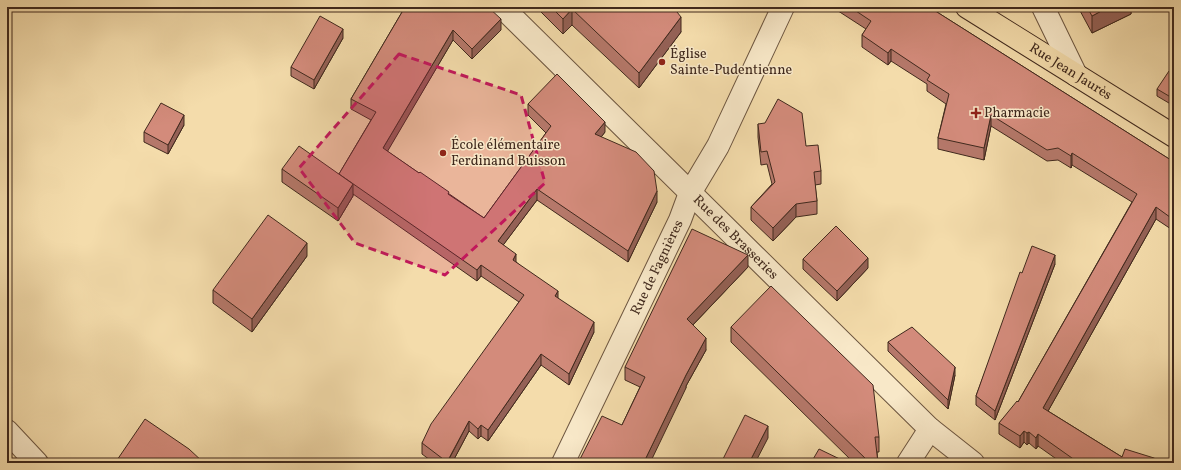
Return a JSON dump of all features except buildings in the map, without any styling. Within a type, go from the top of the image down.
[{"type":"main road","name":"Rue Jean Jaurès","points":[[967,7],[1174,136]]},
{"type":"street","name":"Rue des Brasseries","points":[[502,7],[930,430],[973,463]]},
{"type":"street","name":"Rue de Fagnières","points":[[563,463],[680,220],[690,193],[718,146],[783,7]]},
{"type":"street","points":[[1043,7],[1076,75]]},
{"type":"street","points":[[908,463],[930,430]]},
{"type":"street","points":[[7,431],[37,463]]},
{"type":"highlighted area","points":[[399,54],[521,95],[545,183],[445,275],[355,243],[299,168]]},
{"type":"place","name":"Église Sainte-Pudentienne","points":[[662,62]]},
{"type":"place","name":"Pharmacie","points":[[976,113]]},
{"type":"place","name":"École élémentaire Ferdinand Buisson","points":[[443,153]]}]
